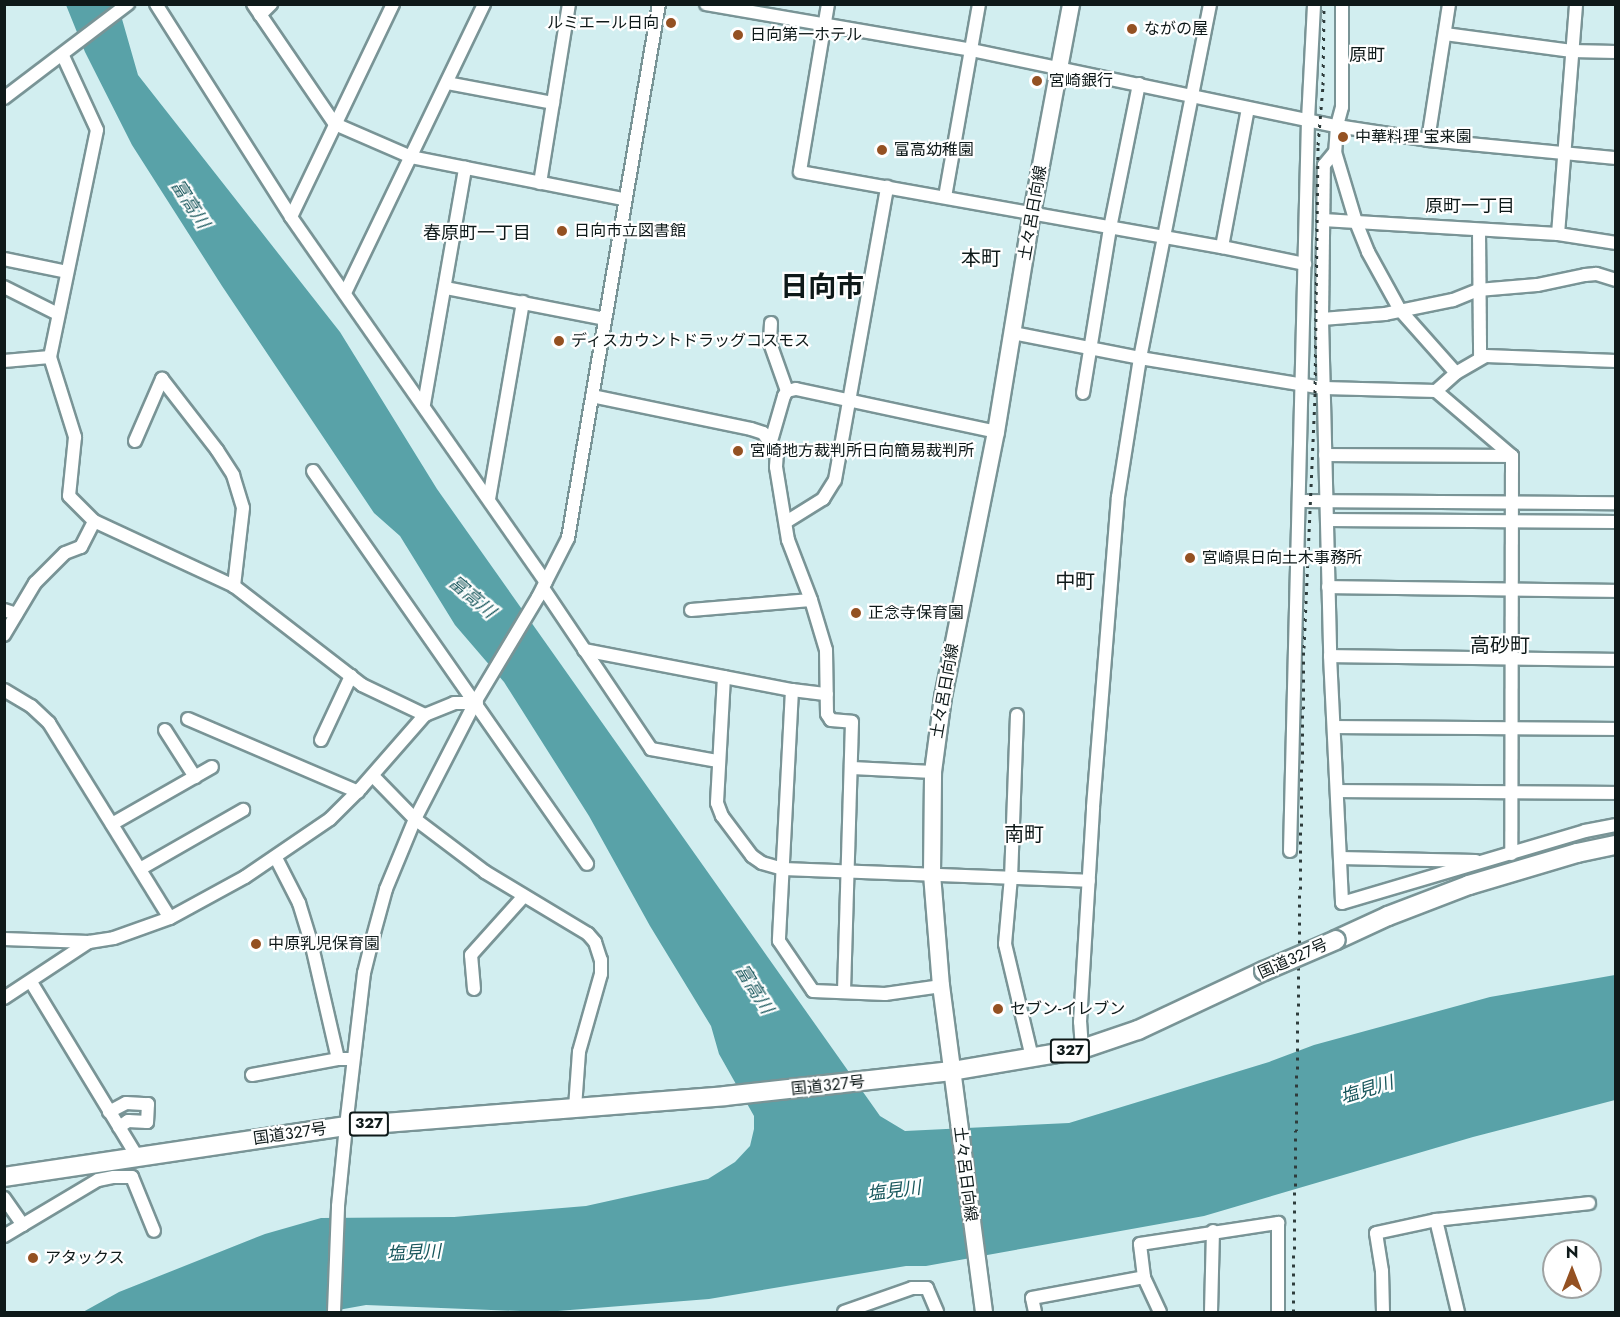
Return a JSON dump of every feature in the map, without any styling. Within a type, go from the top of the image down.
[{"type":"highway","name":"国道327号","points":[[4,1177],[346,1126],[862,1083],[953,1078],[1032,1056],[1082,1049],[1138,1030],[1388,916],[1468,885],[1576,853],[1616,845]]},
{"type":"main road","name":"土々呂日向線","points":[[984,1312],[941,986],[932,874],[933,772],[943,697],[996,432],[1032,213],[1071,4]]},
{"type":"street","points":[[4,98],[128,4]]},
{"type":"street","points":[[156,4],[291,217],[489,499],[542,589],[651,748],[718,761]]},
{"type":"street","points":[[271,4],[256,10],[335,124],[411,157],[624,199]]},
{"type":"street","points":[[291,217],[393,4]]},
{"type":"street","points":[[345,293],[484,4]]},
{"type":"street","points":[[540,183],[569,4]]},
{"type":"street","points":[[334,1312],[338,1206],[346,1126],[364,973],[371,944],[386,889],[415,819],[477,701],[542,589],[568,538],[659,4]]},
{"type":"street","points":[[706,4],[1060,67],[1337,126],[1428,140],[1616,158]]},
{"type":"street","points":[[828,4],[800,172],[1305,264]]},
{"type":"street","points":[[945,197],[979,4]]},
{"type":"street","points":[[1082,1049],[1080,1022],[1089,881],[1104,658],[1118,497],[1140,358],[1210,4]]},
{"type":"street","points":[[1290,851],[1308,120],[1314,4]]},
{"type":"street","points":[[1342,4],[1342,107],[1337,126],[1335,152],[1356,222],[1368,252],[1400,310],[1456,373]]},
{"type":"street","points":[[1428,140],[1449,4]]},
{"type":"street","points":[[1558,234],[1576,4]]},
{"type":"street","points":[[1445,34],[1572,51],[1616,52]]},
{"type":"street","points":[[66,52],[97,130],[50,357],[75,437],[69,496],[94,521],[234,586],[362,685],[425,715]]},
{"type":"street","points":[[447,82],[553,103]]},
{"type":"street","points":[[1083,393],[1110,228],[1139,84]]},
{"type":"street","points":[[1222,248],[1248,108]]},
{"type":"street","points":[[1335,152],[1324,165],[1322,319],[1330,656],[1342,903],[1585,831],[1616,825]]},
{"type":"street","points":[[424,404],[446,288],[465,168]]},
{"type":"street","points":[[786,522],[813,507],[830,490],[835,480],[851,401],[887,187]]},
{"type":"street","points":[[1323,220],[1558,234],[1616,243]]},
{"type":"street","points":[[1479,231],[1480,357]]},
{"type":"street","points":[[4,259],[67,272]]},
{"type":"street","points":[[1322,319],[1400,310],[1453,300],[1478,290],[1537,285],[1596,274],[1616,280]]},
{"type":"street","points":[[4,287],[58,314]]},
{"type":"street","points":[[446,288],[604,319]]},
{"type":"street","points":[[489,499],[523,302]]},
{"type":"street","points":[[771,323],[770,343],[787,391],[771,441]]},
{"type":"street","points":[[1013,333],[1140,358],[1302,385],[1324,388],[1436,391],[1512,456],[1510,854]]},
{"type":"street","points":[[4,361],[50,357]]},
{"type":"street","points":[[1436,391],[1456,373],[1480,357],[1616,361]]},
{"type":"street","points":[[135,441],[162,379],[217,450],[232,476],[243,508],[234,586]]},
{"type":"street","points":[[787,391],[796,389],[996,432]]},
{"type":"street","points":[[592,396],[752,429],[771,441],[777,452],[776,467],[790,548],[811,600],[826,650],[827,714],[831,720],[852,722],[850,870],[844,992]]},
{"type":"street","points":[[1325,455],[1512,456]]},
{"type":"street","points":[[313,471],[438,653],[477,701],[587,864]]},
{"type":"street","points":[[1299,501],[1616,503]]},
{"type":"street","points":[[1327,520],[1616,522]]},
{"type":"street","points":[[4,635],[10,612],[64,553],[81,547],[94,521]]},
{"type":"street","points":[[1328,587],[1616,591]]},
{"type":"street","points":[[691,610],[811,600]]},
{"type":"street","points":[[584,650],[792,690],[827,694]]},
{"type":"street","points":[[1330,656],[1616,660]]},
{"type":"street","points":[[321,740],[351,676]]},
{"type":"street","points":[[724,677],[717,803],[722,816],[752,856],[762,863],[783,869],[1089,881]]},
{"type":"street","points":[[4,690],[31,706],[49,723],[170,918]]},
{"type":"street","points":[[792,690],[779,941],[813,992],[885,994],[941,986]]},
{"type":"street","points":[[4,939],[89,942],[114,938],[170,918],[276,858],[330,819],[373,776],[425,715],[454,703],[477,701]]},
{"type":"street","points":[[1017,715],[1011,878],[1005,944],[1032,1056]]},
{"type":"street","points":[[188,719],[358,792]]},
{"type":"street","points":[[1335,727],[1616,729]]},
{"type":"street","points":[[165,730],[195,777]]},
{"type":"street","points":[[112,824],[212,767]]},
{"type":"street","points":[[852,768],[933,772]]},
{"type":"street","points":[[373,776],[415,819],[484,872],[588,934],[595,942],[602,960],[601,974],[579,1052],[575,1108]]},
{"type":"street","points":[[1337,791],[1616,793]]},
{"type":"street","points":[[140,869],[243,810]]},
{"type":"street","points":[[276,858],[299,903],[311,942],[338,1059]]},
{"type":"street","points":[[1340,858],[1489,861]]},
{"type":"street","points":[[474,989],[471,955],[524,896]]},
{"type":"street","points":[[4,998],[89,942]]},
{"type":"street","points":[[31,982],[137,1156]]},
{"type":"street","points":[[252,1075],[338,1059],[353,1059]]},
{"type":"street","points":[[110,1112],[126,1103],[148,1104],[147,1122],[128,1121],[119,1127]]},
{"type":"street","points":[[4,1236],[98,1180],[132,1177],[154,1231]]},
{"type":"street","points":[[4,1198],[23,1225]]},
{"type":"street","points":[[1383,1312],[1382,1271],[1376,1233],[1436,1220],[1589,1203]]},
{"type":"street","points":[[1436,1220],[1458,1312]]},
{"type":"street","points":[[1160,1312],[1144,1277],[1140,1244],[1213,1231],[1278,1223],[1278,1312]]},
{"type":"street","points":[[1211,1312],[1213,1231]]},
{"type":"street","points":[[1035,1312],[1032,1298],[1144,1277]]},
{"type":"street","points":[[844,1312],[912,1288],[927,1288],[937,1312]]},
{"type":"water","points":[[66,5],[118,5],[138,75],[340,332],[437,489],[880,1116],[905,1131],[1069,1123],[1269,1062],[1314,1045],[1490,997],[1615,975],[1615,1100],[1473,1137],[1204,1216],[926,1266],[906,1266],[709,1299],[545,1312],[366,1305],[327,1312],[83,1312],[119,1292],[265,1234],[321,1218],[454,1217],[586,1206],[708,1179],[735,1162],[750,1146],[754,1116],[719,1054],[711,1026],[650,926],[589,816],[504,682],[455,625],[400,536],[374,513],[222,286],[132,145],[85,52]]},
{"type":"railway","points":[[1293,1312],[1304,648],[1315,393],[1318,145],[1323,85],[1324,4]]},
{"type":"place","name":"ルミエール日向","points":[[671,23]]},
{"type":"place","name":"ながの屋","points":[[1132,29]]},
{"type":"place","name":"日向第一ホテル","points":[[738,35]]},
{"type":"place","name":"宮崎銀行","points":[[1037,81]]},
{"type":"place","name":"中華料理 宝来園","points":[[1343,137]]},
{"type":"place","name":"富高幼稚園","points":[[882,150]]},
{"type":"place","name":"日向市立図書館","points":[[562,231]]},
{"type":"place","name":"ディスカウントドラッグコスモス","points":[[559,341]]},
{"type":"place","name":"宮崎地方裁判所日向簡易裁判所","points":[[738,451]]},
{"type":"place","name":"宮崎県日向土木事務所","points":[[1190,558]]},
{"type":"place","name":"正念寺保育園","points":[[856,613]]},
{"type":"place","name":"中原乳児保育園","points":[[256,944]]},
{"type":"place","name":"セブン-イレブン","points":[[998,1009]]},
{"type":"place","name":"アタックス","points":[[33,1258]]},
{"type":"district","name":"原町","points":[[1367,55]]},
{"type":"district","name":"原町一丁目","points":[[1470,206]]},
{"type":"district","name":"春原町一丁目","points":[[477,233]]},
{"type":"district","name":"本町","points":[[981,258]]},
{"type":"district","name":"日向市","points":[[822,287]]},
{"type":"district","name":"中町","points":[[1075,581]]},
{"type":"district","name":"高砂町","points":[[1500,645]]},
{"type":"district","name":"南町","points":[[1024,834]]},
{"type":"water label","name":"富高川","points":[[190,204]]},
{"type":"water label","name":"富高川","points":[[472,597]]},
{"type":"water label","name":"富高川","points":[[754,989]]},
{"type":"water label","name":"塩見川","points":[[1367,1090]]},
{"type":"water label","name":"塩見川","points":[[894,1191]]},
{"type":"water label","name":"塩見川","points":[[414,1253]]}]
